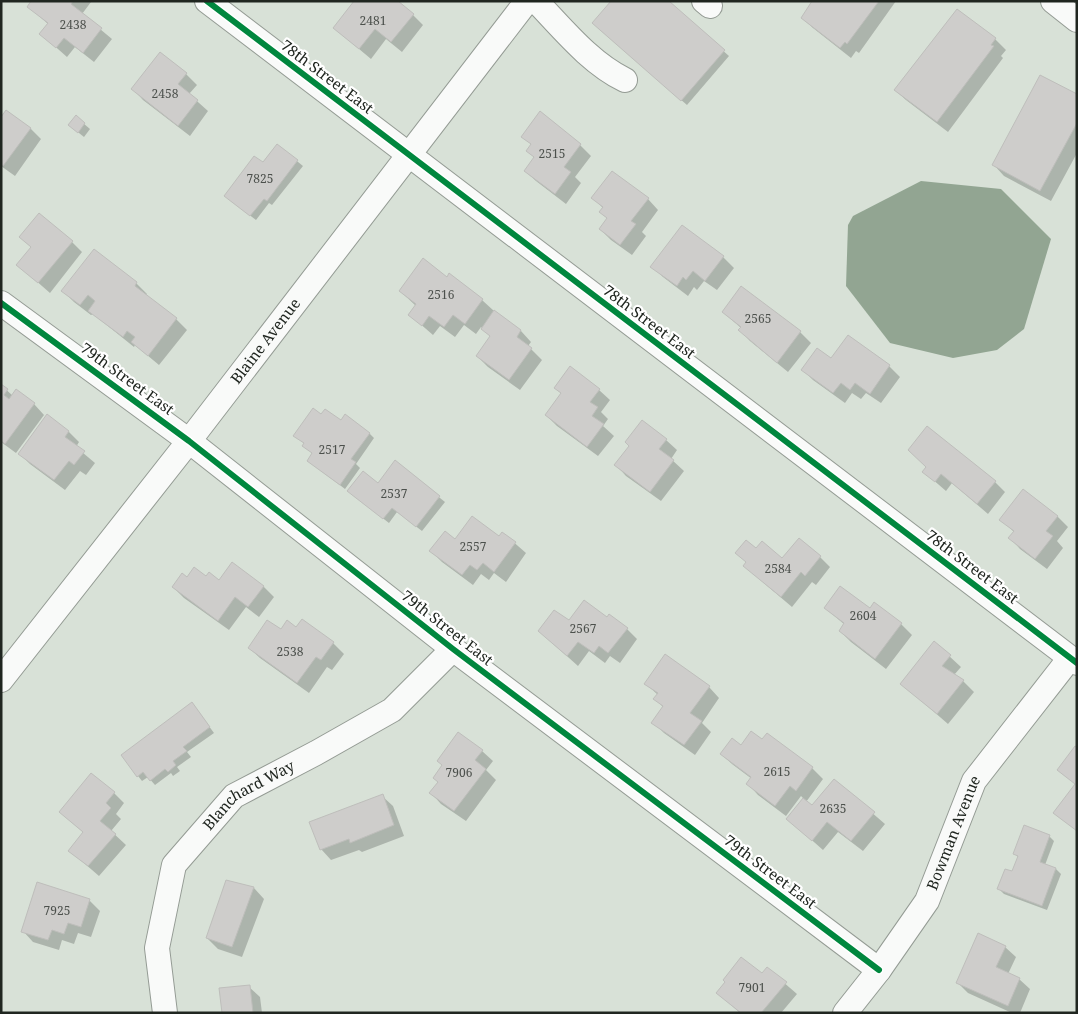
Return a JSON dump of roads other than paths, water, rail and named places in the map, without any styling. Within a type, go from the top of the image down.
[{"type":"street","name":"78th Street East","points":[[207,1],[1074,660]]},
{"type":"street","name":"Blaine Avenue","points":[[1,680],[189,441],[527,1]]},
{"type":"street","points":[[536,1],[595,60],[609,72],[625,80]]},
{"type":"street","points":[[1053,1],[1077,20]]},
{"type":"street","name":"79th Street East","points":[[1,303],[189,441],[453,649],[879,970]]},
{"type":"street","name":"Blanchard Way","points":[[165,1013],[157,948],[174,865],[234,796],[392,710],[453,649]]},
{"type":"street","name":"Bowman Avenue","points":[[845,1013],[879,970],[927,901],[974,781],[1074,660]]}]
